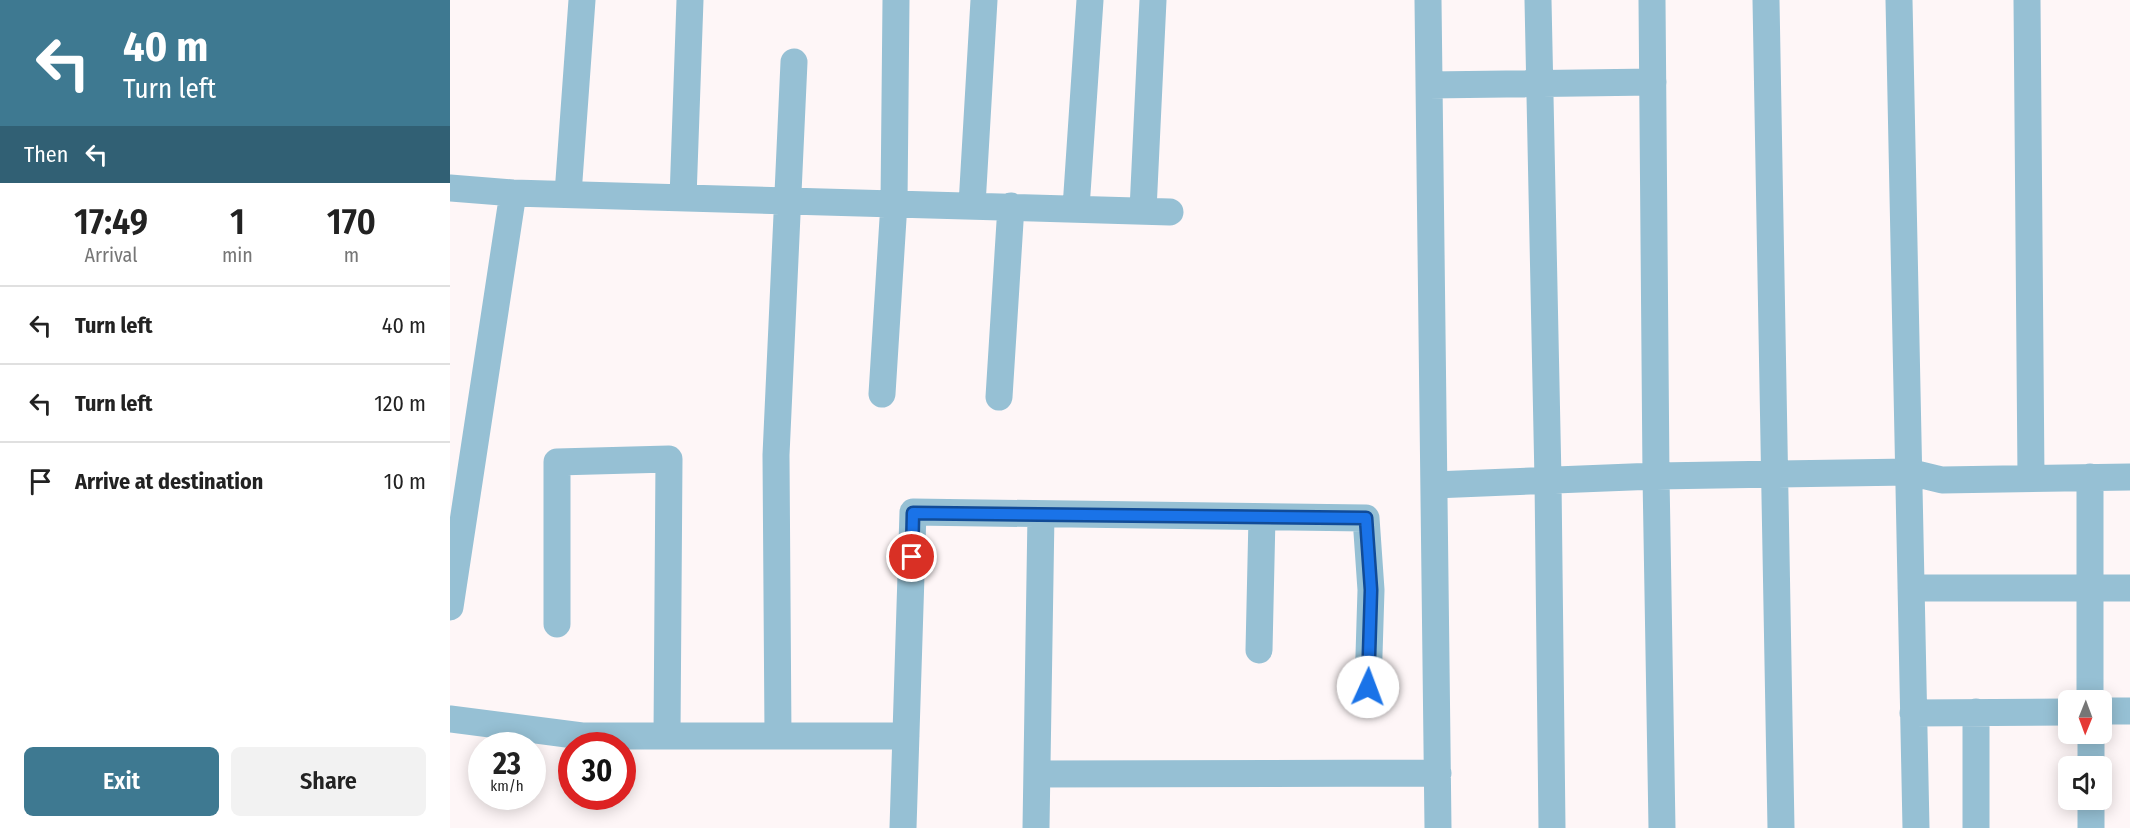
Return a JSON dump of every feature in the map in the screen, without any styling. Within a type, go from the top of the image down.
[{"type":"street","points":[[568,195],[582,0]]},
{"type":"street","points":[[683,198],[690,0]]},
{"type":"street","points":[[882,394],[894,203],[896,0]]},
{"type":"street","points":[[972,205],[984,0]]},
{"type":"street","points":[[1076,208],[1090,0]]},
{"type":"street","points":[[1143,210],[1153,0]]},
{"type":"street","points":[[1538,0],[1548,480],[1552,828]]},
{"type":"street","points":[[1652,0],[1662,828]]},
{"type":"street","points":[[1766,0],[1781,828]]},
{"type":"street","points":[[1899,0],[1916,828]]},
{"type":"street","points":[[2027,0],[2031,478]]},
{"type":"street","points":[[1422,6],[1429,85],[1438,828]]},
{"type":"street","points":[[778,736],[776,454],[794,62]]},
{"type":"street","points":[[1429,85],[1653,82]]},
{"type":"street","points":[[450,188],[568,195],[1170,212]]},
{"type":"street","points":[[451,593],[461,460],[513,193]]},
{"type":"street","points":[[999,397],[1011,206]]},
{"type":"street","points":[[557,624],[557,462],[669,459],[667,736]]},
{"type":"street","points":[[1434,485],[1656,476],[1909,472],[1941,480],[2130,477]]},
{"type":"street","points":[[2090,477],[2090,690]]},
{"type":"street","points":[[903,828],[913,513],[1366,518],[1371,590],[1368,687]]},
{"type":"street","points":[[1036,828],[1041,514]]},
{"type":"street","points":[[1259,650],[1262,517]]},
{"type":"street","points":[[1911,588],[2130,588]]},
{"type":"street","points":[[2112,711],[2130,711]]},
{"type":"street","points":[[1976,712],[1976,828]]},
{"type":"street","points":[[1913,713],[2058,712]]},
{"type":"street","points":[[450,719],[582,736],[906,736]]},
{"type":"street","points":[[1037,774],[1438,773]]},
{"type":"street","points":[[2091,810],[2091,828]]},
{"type":"route","points":[[912,557],[913,513],[1366,518],[1371,590],[1368,687]]}]
